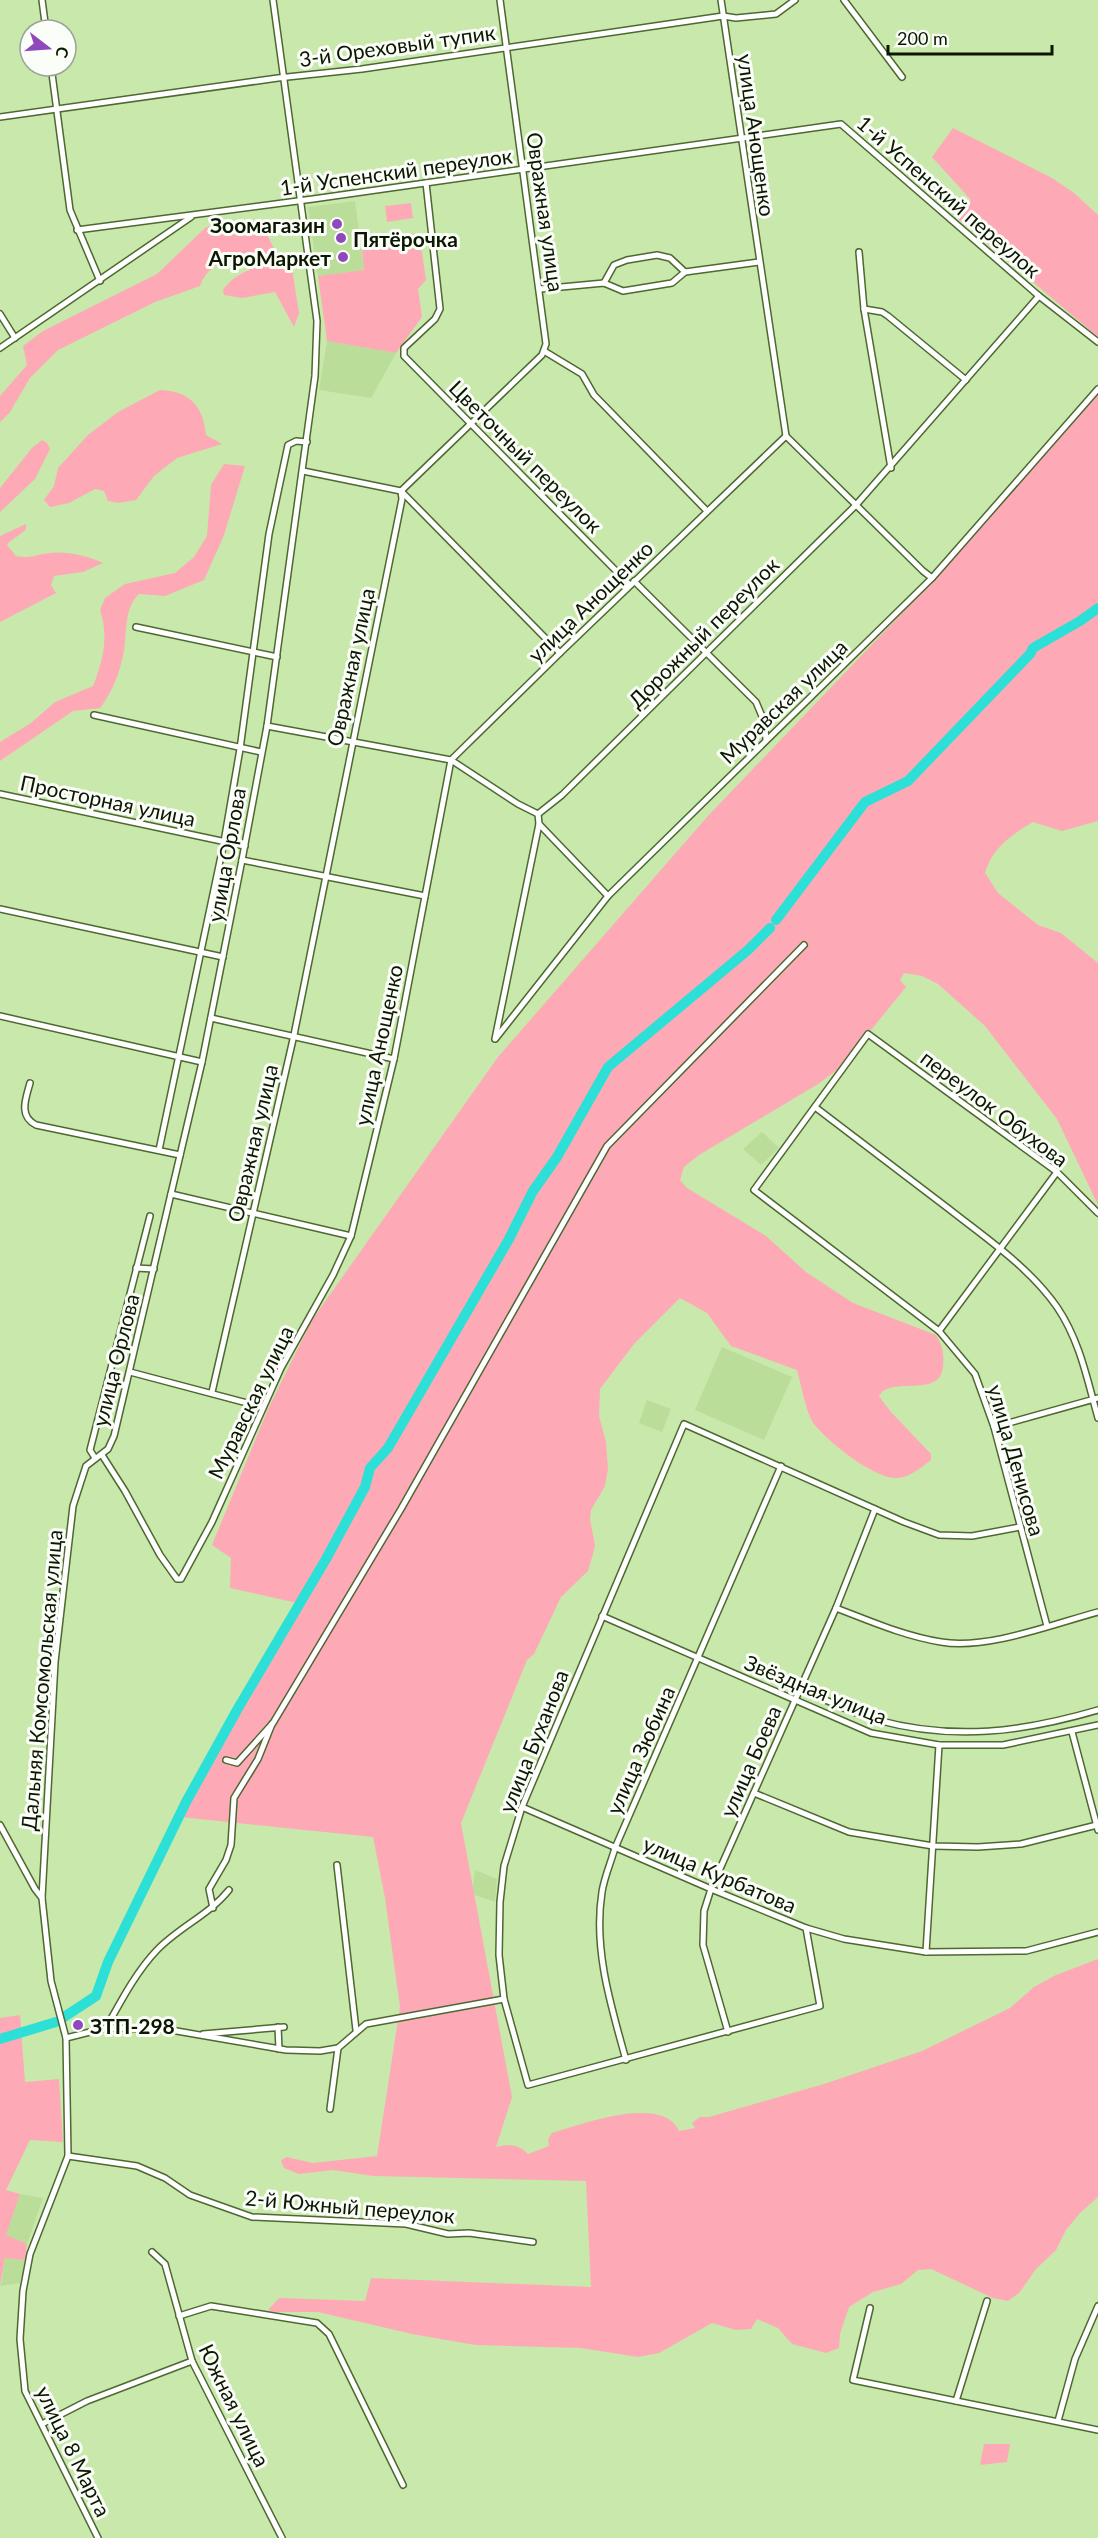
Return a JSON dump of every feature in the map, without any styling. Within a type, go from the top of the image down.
[{"type":"street","points":[[42,0],[44,18]]},
{"type":"street","name":"улица Орлова","points":[[86,1466],[108,1449],[114,1436],[202,1062],[267,726],[307,442],[317,349],[316,321],[273,0]]},
{"type":"street","name":"Овражная улица","points":[[500,0],[540,289],[546,344],[544,351]]},
{"type":"street","name":"улица Анощенко","points":[[351,1236],[394,1059],[451,760],[786,436],[721,0]]},
{"type":"street","name":"3-й Ореховый тупик","points":[[0,117],[283,77],[362,69],[723,16],[736,18],[776,14],[795,0]]},
{"type":"street","points":[[844,0],[902,77]]},
{"type":"street","points":[[53,78],[70,210],[100,281]]},
{"type":"street","name":"1-й Успенский переулок","points":[[77,230],[301,201],[841,124],[1039,296],[1098,342]]},
{"type":"street","name":"Цветочный переулок","points":[[426,183],[440,309],[435,319],[404,348],[404,356],[632,583],[756,702],[764,721],[766,739]]},
{"type":"street","name":"1-й Успенский переулок","points":[[0,348],[192,216]]},
{"type":"street","points":[[859,252],[864,309],[891,468]]},
{"type":"street","points":[[604,283],[614,266],[627,260],[657,255],[670,258],[685,272]]},
{"type":"street","points":[[540,289],[604,283],[623,291],[672,283],[685,272],[759,262]]},
{"type":"street","name":"Дорожный переулок","points":[[538,814],[562,795],[856,505],[891,468],[1039,296]]},
{"type":"street","points":[[864,309],[882,312],[888,316],[966,380]]},
{"type":"street","points":[[0,314],[15,338]]},
{"type":"street","points":[[400,491],[544,351],[582,374],[594,395],[707,511]]},
{"type":"street","name":"Муравская улица","points":[[539,824],[495,1039],[608,896],[932,578],[1098,389]]},
{"type":"street","points":[[786,436],[932,578]]},
{"type":"street","name":"улица Орлова","points":[[159,1150],[181,1056],[224,842],[240,749],[269,534],[282,461],[288,446],[296,441],[307,442]]},
{"type":"street","points":[[303,471],[400,491],[560,653]]},
{"type":"street","name":"Овражная улица","points":[[212,1392],[294,1035],[351,740],[402,499],[400,491]]},
{"type":"street","points":[[136,627],[277,657]]},
{"type":"street","points":[[94,715],[261,752]]},
{"type":"street","points":[[267,726],[451,760],[518,804],[538,814],[539,824],[608,896]]},
{"type":"street","name":"Просторная улица","points":[[0,794],[244,846]]},
{"type":"street","points":[[242,860],[425,896]]},
{"type":"street","points":[[0,909],[223,957]]},
{"type":"street","points":[[213,1908],[210,1889],[226,1860],[231,1845],[234,1798],[258,1759],[273,1723],[401,1509],[607,1146],[804,945]]},
{"type":"street","points":[[0,1016],[202,1062]]},
{"type":"street","points":[[211,1018],[394,1059]]},
{"type":"street","name":"переулок Обухова","points":[[814,1107],[867,1034],[1057,1172],[1098,1213]]},
{"type":"street","points":[[30,1083],[24,1108],[31,1122],[180,1155]]},
{"type":"street","points":[[814,1107],[1001,1249],[1032,1276],[1057,1307],[1073,1336],[1096,1399],[1098,1418]]},
{"type":"street","name":"улица Денисова","points":[[814,1107],[754,1190],[939,1331],[975,1374],[994,1427],[1047,1626]]},
{"type":"street","points":[[939,1331],[1057,1172]]},
{"type":"street","points":[[171,1194],[351,1236]]},
{"type":"street","points":[[95,1458],[90,1450],[150,1216]]},
{"type":"street","name":"Муравская улица","points":[[177,1579],[184,1576],[212,1522],[262,1407],[333,1275],[351,1236]]},
{"type":"street","name":"улица Орлова","points":[[136,1268],[154,1269]]},
{"type":"street","points":[[130,1372],[262,1407]]},
{"type":"street","points":[[994,1427],[1096,1399]]},
{"type":"street","name":"улица Буханова","points":[[626,2060],[528,2085],[504,1999],[499,1956],[500,1902],[504,1866],[522,1807],[684,1424],[781,1466]]},
{"type":"street","name":"улица Орлова","points":[[102,1455],[125,1491],[160,1555],[177,1579]]},
{"type":"street","name":"Дальняя Комсомольская улица","points":[[66,2038],[51,1981],[42,1898],[55,1662],[69,1528],[73,1506],[86,1466]]},
{"type":"street","points":[[781,1466],[939,1535],[972,1536],[1020,1527]]},
{"type":"street","name":"улица Зюбина","points":[[626,2060],[607,1988],[599,1937],[602,1892],[615,1848],[781,1466]]},
{"type":"street","name":"улица Боева","points":[[728,2032],[703,1945],[704,1911],[711,1890],[836,1608],[875,1509]]},
{"type":"street","points":[[836,1608],[904,1634],[943,1643],[1010,1637],[1098,1612]]},
{"type":"street","name":"Звёздная улица","points":[[602,1616],[872,1733],[939,1745],[1003,1745],[1098,1725]]},
{"type":"street","name":"Звёздная улица","points":[[800,1689],[876,1720],[941,1732],[1002,1731],[1098,1710]]},
{"type":"street","points":[[226,1760],[237,1763],[273,1723]]},
{"type":"street","points":[[754,1793],[849,1832],[933,1846],[978,1847],[1021,1844],[1097,1828],[1072,1732]]},
{"type":"street","points":[[926,1952],[939,1745]]},
{"type":"street","name":"улица Курбатова","points":[[522,1807],[711,1890],[806,1928],[844,1939],[926,1952],[1026,1951],[1098,1932]]},
{"type":"street","points":[[0,1824],[42,1898]]},
{"type":"street","points":[[337,1865],[356,2030]]},
{"type":"street","points":[[106,2028],[137,1976],[158,1949],[213,1908],[229,1890]]},
{"type":"street","name":"улица Курбатова","points":[[728,2032],[819,2006],[806,1928]]},
{"type":"street","points":[[66,2038],[106,2028],[165,2029],[286,2050],[320,2051],[338,2048],[356,2030],[366,2024],[504,1999]]},
{"type":"street","points":[[196,2034],[281,2027],[279,2049]]},
{"type":"street","points":[[626,2060],[728,2032]]},
{"type":"street","name":"улица 8 Марта","points":[[66,2038],[68,2156],[30,2254],[23,2291],[20,2360],[25,2391],[98,2538]]},
{"type":"street","points":[[330,2109],[338,2048]]},
{"type":"street","name":"2-й Южный переулок","points":[[68,2156],[137,2166],[165,2178],[190,2195],[252,2217],[406,2224],[448,2234],[469,2233],[533,2242]]},
{"type":"street","name":"Южная улица","points":[[152,2252],[165,2264],[192,2361],[282,2538]]},
{"type":"street","points":[[956,2401],[987,2301]]},
{"type":"street","points":[[179,2316],[211,2306],[317,2323],[323,2327],[329,2334],[403,2485]]},
{"type":"street","points":[[1058,2421],[1075,2359],[1098,2306]]},
{"type":"street","points":[[870,2308],[853,2380],[1098,2430]]},
{"type":"street","points":[[42,2424],[87,2401],[192,2361]]},
{"type":"shaded area","points":[[953,128],[1052,178],[1074,193],[1098,215],[1098,337],[956,217],[971,200],[932,157]]},
{"type":"shaded area","points":[[355,201],[364,270],[318,276],[308,207]]},
{"type":"shaded area","points":[[411,203],[413,218],[387,222],[385,206]]},
{"type":"shaded area","points":[[239,221],[262,224],[277,255],[291,262],[299,313],[294,327],[275,292],[242,298],[224,295],[223,290],[231,281],[260,265],[254,258],[221,263],[209,271],[200,286],[155,302],[58,350],[30,378],[10,412],[0,422],[0,396],[27,365],[23,346],[43,331],[157,274],[205,228],[217,223]]},
{"type":"shaded area","points":[[419,233],[426,280],[418,289],[422,317],[396,353],[327,341],[318,276],[364,270],[361,239]]},
{"type":"shaded area","points":[[327,341],[396,353],[371,398],[319,390]]},
{"type":"shaded area","points":[[160,390],[179,393],[193,402],[202,415],[206,435],[222,444],[177,458],[154,476],[136,500],[118,503],[108,501],[104,491],[95,489],[69,503],[50,507],[44,500],[54,486],[58,468],[88,435],[118,412]]},
{"type":"shaded area","points":[[1098,392],[1098,821],[1062,831],[1033,822],[997,849],[985,873],[998,893],[1038,925],[1061,933],[1098,963],[1098,1205],[1057,1119],[985,1026],[938,984],[922,976],[904,973],[900,980],[906,987],[841,1067],[818,1084],[699,1155],[684,1167],[680,1180],[687,1188],[766,1236],[806,1272],[853,1303],[936,1335],[943,1354],[940,1377],[925,1385],[894,1387],[885,1390],[879,1396],[931,1454],[931,1460],[912,1474],[898,1478],[888,1477],[865,1467],[841,1450],[814,1424],[806,1406],[797,1370],[731,1346],[707,1313],[680,1298],[634,1344],[600,1389],[599,1416],[606,1442],[608,1469],[605,1486],[591,1510],[590,1519],[595,1545],[588,1571],[561,1597],[534,1654],[527,1660],[461,1823],[512,2097],[496,2147],[514,2146],[528,2154],[549,2146],[548,2139],[552,2133],[601,2119],[640,2113],[657,2114],[670,2120],[679,2131],[695,2128],[692,2123],[700,2117],[709,2117],[824,2084],[922,2051],[1010,2008],[1034,1987],[1056,1975],[1098,1959],[1098,2197],[1080,2213],[1066,2230],[1056,2250],[1036,2269],[1019,2293],[1008,2301],[993,2298],[931,2269],[918,2270],[901,2284],[873,2292],[849,2307],[840,2334],[839,2348],[826,2353],[792,2344],[778,2328],[757,2319],[751,2329],[736,2330],[712,2323],[659,2353],[638,2357],[581,2348],[475,2345],[412,2334],[318,2312],[268,2310],[279,2298],[365,2301],[371,2278],[591,2287],[586,2181],[373,2176],[333,2170],[299,2174],[284,2168],[281,2161],[286,2157],[313,2163],[377,2156],[400,2007],[385,1898],[373,1837],[180,1817],[297,1603],[230,1588],[231,1558],[212,1545],[268,1409],[312,1320],[498,1057],[707,817],[906,609]]},
{"type":"shaded area","points":[[42,440],[50,449],[35,479],[0,512],[0,488],[32,448]]},
{"type":"shaded area","points":[[224,464],[245,466],[224,535],[204,580],[165,596],[139,594],[128,613],[124,651],[118,674],[109,695],[100,708],[73,711],[0,761],[0,742],[31,723],[55,702],[93,686],[104,648],[104,629],[100,610],[105,598],[125,584],[175,573],[194,557],[207,536],[211,485]]},
{"type":"shaded area","points":[[26,524],[26,529],[7,545],[16,556],[70,553],[103,563],[83,572],[54,576],[51,585],[56,593],[0,622],[0,536]]},
{"type":"shaded area","points":[[762,1132],[779,1148],[761,1165],[743,1149]]},
{"type":"shaded area","points":[[722,1347],[792,1377],[764,1440],[695,1410]]},
{"type":"shaded area","points":[[647,1400],[671,1409],[662,1432],[639,1423]]},
{"type":"shaded area","points":[[475,1870],[497,1879],[495,1902],[472,1894]]},
{"type":"shaded area","points":[[20,2015],[25,2082],[59,2079],[63,2142],[30,2140],[6,2190],[20,2194],[6,2235],[27,2244],[25,2260],[5,2258],[0,2286],[0,2018]]},
{"type":"shaded area","points":[[20,2194],[43,2198],[27,2244],[6,2235]]},
{"type":"shaded area","points":[[5,2258],[25,2260],[20,2283],[1,2286]]},
{"type":"shaded area","points":[[984,2444],[1010,2444],[1007,2462],[980,2465]]},
{"type":"waterway","points":[[776,920],[865,802],[908,781],[1030,654],[1033,648],[1098,608]]},
{"type":"waterway","points":[[64,2017],[96,1996],[108,1962],[186,1802],[326,1559],[365,1487],[370,1468],[388,1448],[509,1239],[533,1191],[557,1157],[608,1067],[748,950],[770,928]]},
{"type":"waterway","points":[[0,2039],[56,2022]]},
{"type":"place","name":"Зоомагазин","points":[[337,224]]},
{"type":"place","name":"Пятёрочка","points":[[341,238]]},
{"type":"place","name":"АгроМаркет","points":[[343,257]]},
{"type":"place","name":"ЗТП-298","points":[[78,2025]]}]
